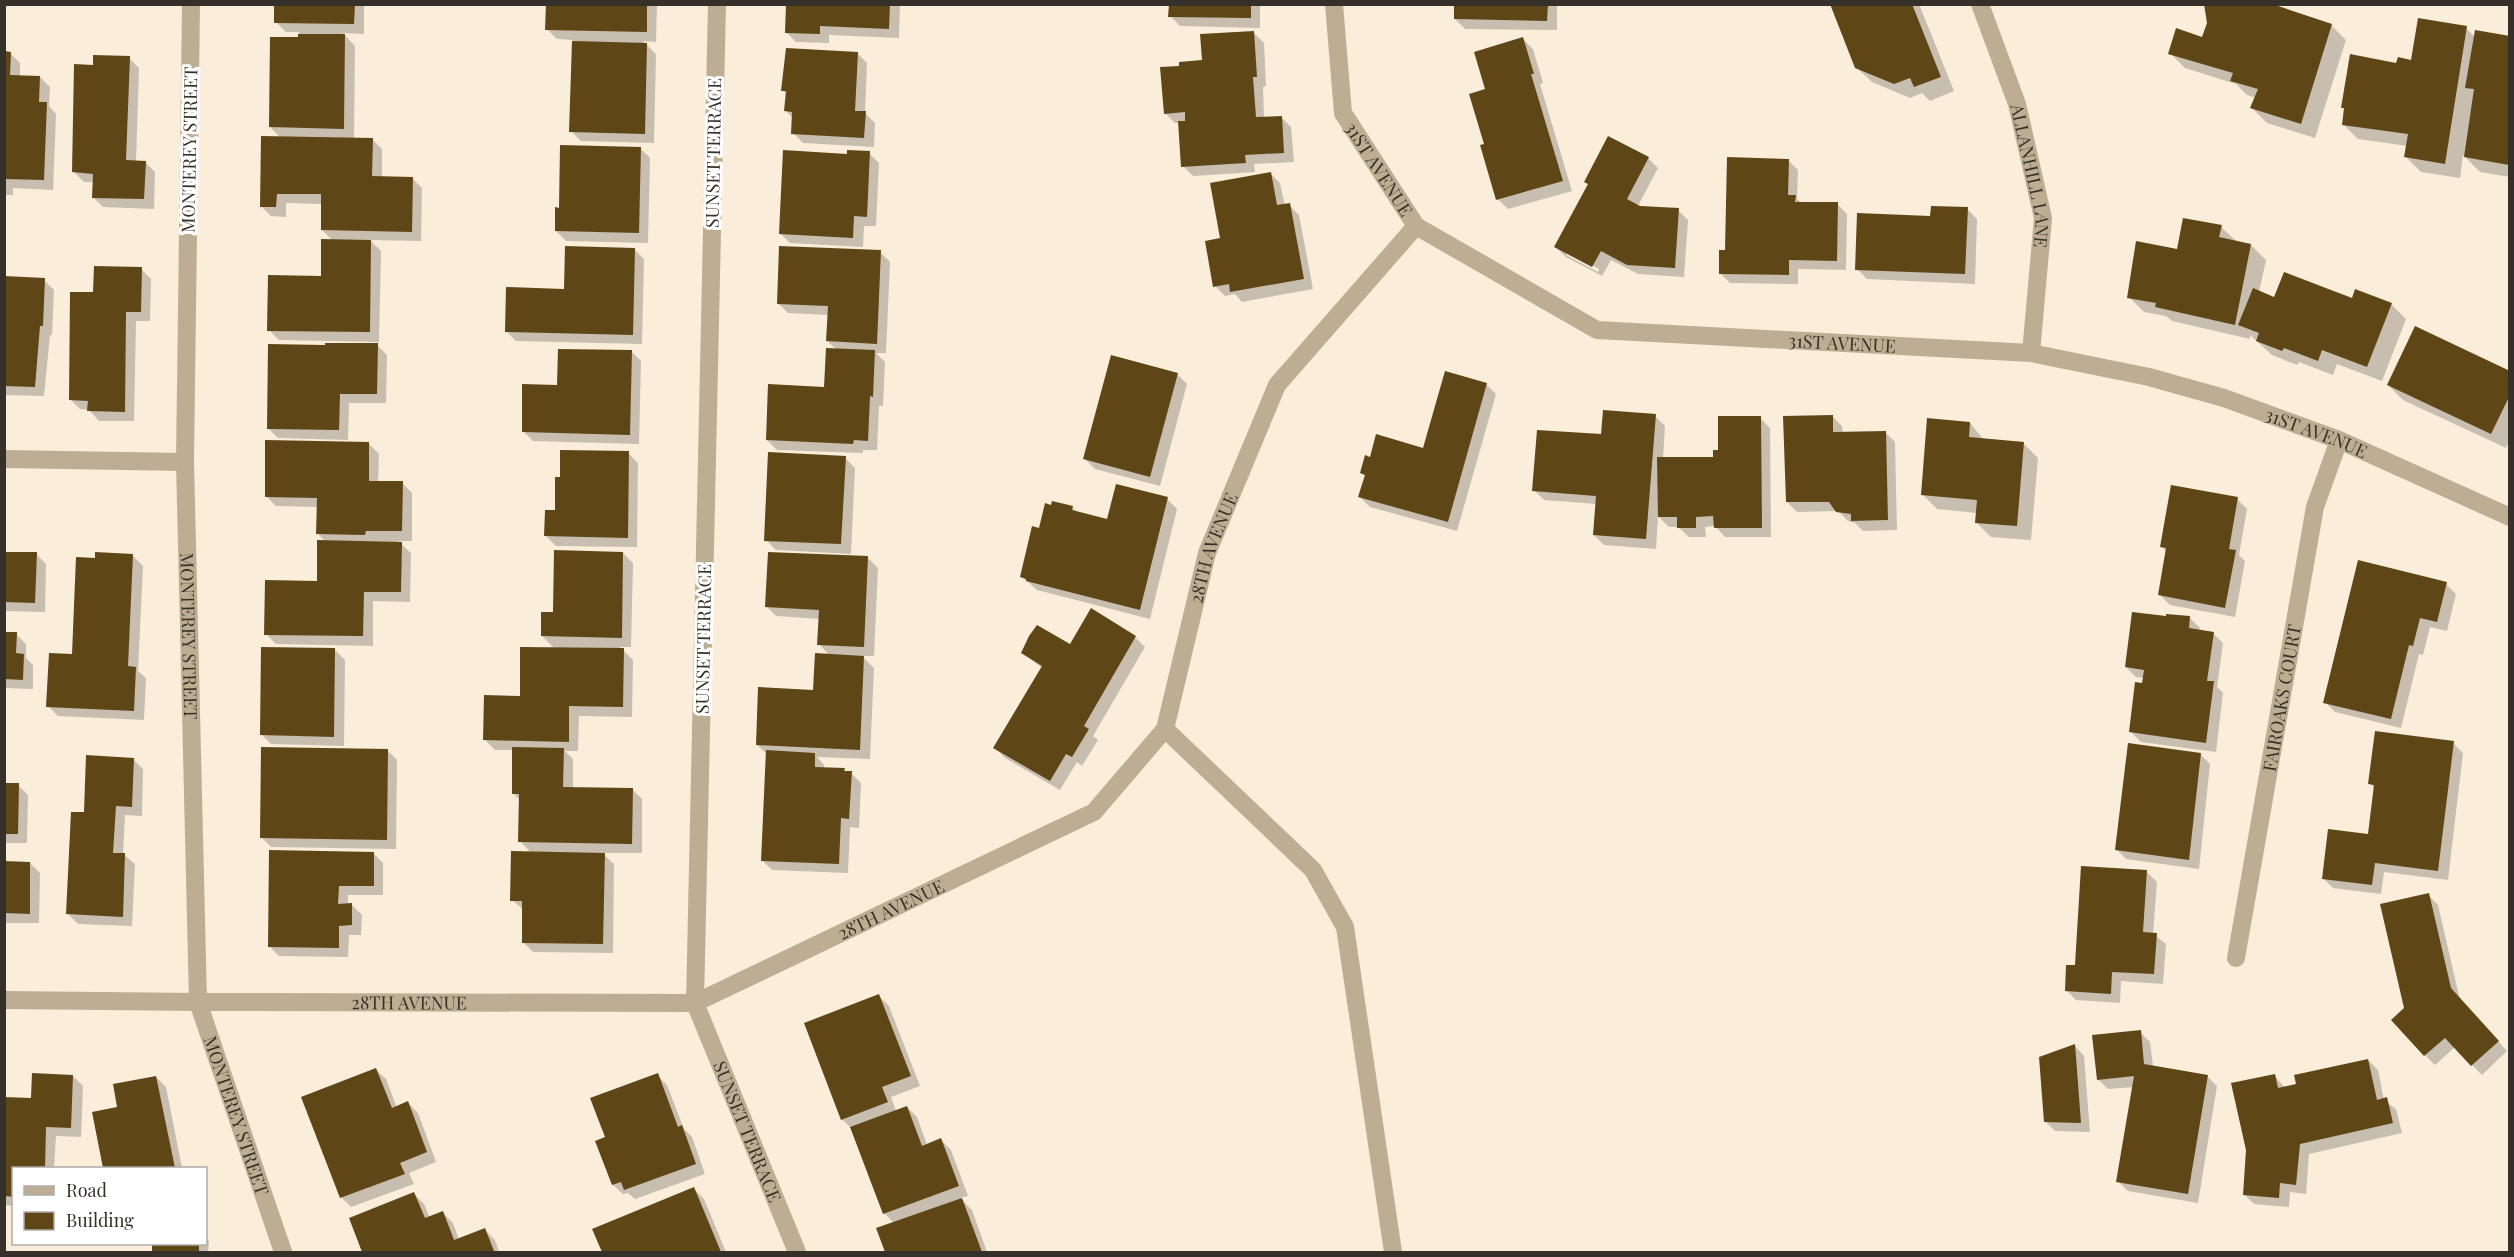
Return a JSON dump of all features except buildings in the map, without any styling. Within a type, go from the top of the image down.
[{"type":"street","name":"MONTEREY STREET","points":[[191,4],[185,462],[198,1002],[283,1252]]},
{"type":"street","name":"SUNSET TERRACE","points":[[717,4],[695,1004],[797,1252]]},
{"type":"street","name":"31ST AVENUE","points":[[1334,4],[1343,113],[1416,226],[1598,330],[2031,353],[2149,377],[2224,398],[2339,440],[2510,517]]},
{"type":"street","name":"ALLANHILL LANE","points":[[1980,4],[2017,104],[2043,218],[2031,353]]},
{"type":"street","name":"28TH AVENUE","points":[[4,1000],[695,1004],[1094,812],[1165,729],[1207,553],[1277,385],[1416,226]]},
{"type":"street","name":"FAIROAKS COURT","points":[[2236,958],[2315,507],[2339,440]]},
{"type":"street","points":[[4,459],[185,462]]},
{"type":"street","points":[[1165,729],[1313,870],[1345,927],[1393,1252]]}]
